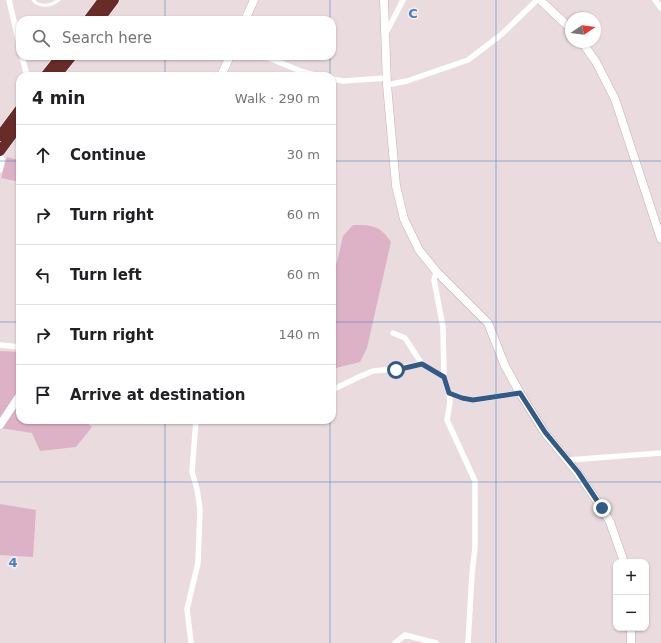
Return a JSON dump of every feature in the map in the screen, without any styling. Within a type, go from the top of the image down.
[{"type":"highway","points":[[94,16],[99,0]]},
{"type":"highway","points":[[95,16],[103,0]]},
{"type":"highway","points":[[96,16],[114,0]]},
{"type":"highway","points":[[48,72],[58,60]]},
{"type":"highway","points":[[59,72],[69,60]]},
{"type":"highway","points":[[0,136],[16,114]]},
{"type":"highway","points":[[0,151],[16,129]]},
{"type":"street","points":[[9,0],[16,31]]},
{"type":"street","points":[[247,16],[254,0]]},
{"type":"street","points":[[384,0],[386,82],[396,186],[404,219],[419,250],[436,271],[488,323],[506,366],[520,393],[545,432],[568,460],[602,508],[610,522],[623,559]]},
{"type":"street","points":[[385,34],[403,0]]},
{"type":"street","points":[[336,80],[386,82],[407,81],[468,60],[502,34],[537,0]]},
{"type":"street","points":[[540,0],[565,23]]},
{"type":"street","points":[[655,0],[661,7]]},
{"type":"street","points":[[586,48],[596,62],[615,99],[661,239]]},
{"type":"street","points":[[23,60],[26,72]]},
{"type":"street","points":[[223,72],[228,60]]},
{"type":"street","points":[[274,60],[303,72]]},
{"type":"street","points":[[0,154],[2,160],[0,170]]},
{"type":"street","points":[[436,271],[434,280],[443,327],[444,377],[450,402],[447,420],[476,481],[475,548],[468,643]]},
{"type":"street","points":[[393,333],[405,338],[422,364],[444,377]]},
{"type":"street","points":[[0,345],[16,347]]},
{"type":"street","points":[[336,388],[373,371],[396,370],[422,364]]},
{"type":"street","points":[[449,393],[473,400],[520,393]]},
{"type":"street","points":[[0,425],[16,401]]},
{"type":"street","points":[[191,643],[187,609],[198,563],[200,509],[197,489],[192,472],[196,424]]},
{"type":"street","points":[[568,460],[661,453]]},
{"type":"street","points":[[631,631],[631,643]]},
{"type":"street","points":[[395,643],[405,635],[436,643]]},
{"type":"lane","points":[[33,0],[35,3],[47,6],[59,0]]},
{"type":"shaded area","points":[[7,157],[16,159],[16,181],[1,178]]},
{"type":"shaded area","points":[[353,225],[365,225],[379,229],[391,242],[367,348],[360,362],[336,368],[336,264],[343,236]]},
{"type":"shaded area","points":[[0,351],[16,352],[16,424],[89,424],[92,427],[76,447],[40,451],[32,433],[0,428]]},
{"type":"shaded area","points":[[0,504],[36,510],[33,557],[0,555]]},
{"type":"route","points":[[396,370],[422,364],[444,377],[449,393],[462,398],[473,400],[520,393],[545,432],[578,472],[602,508]]}]
